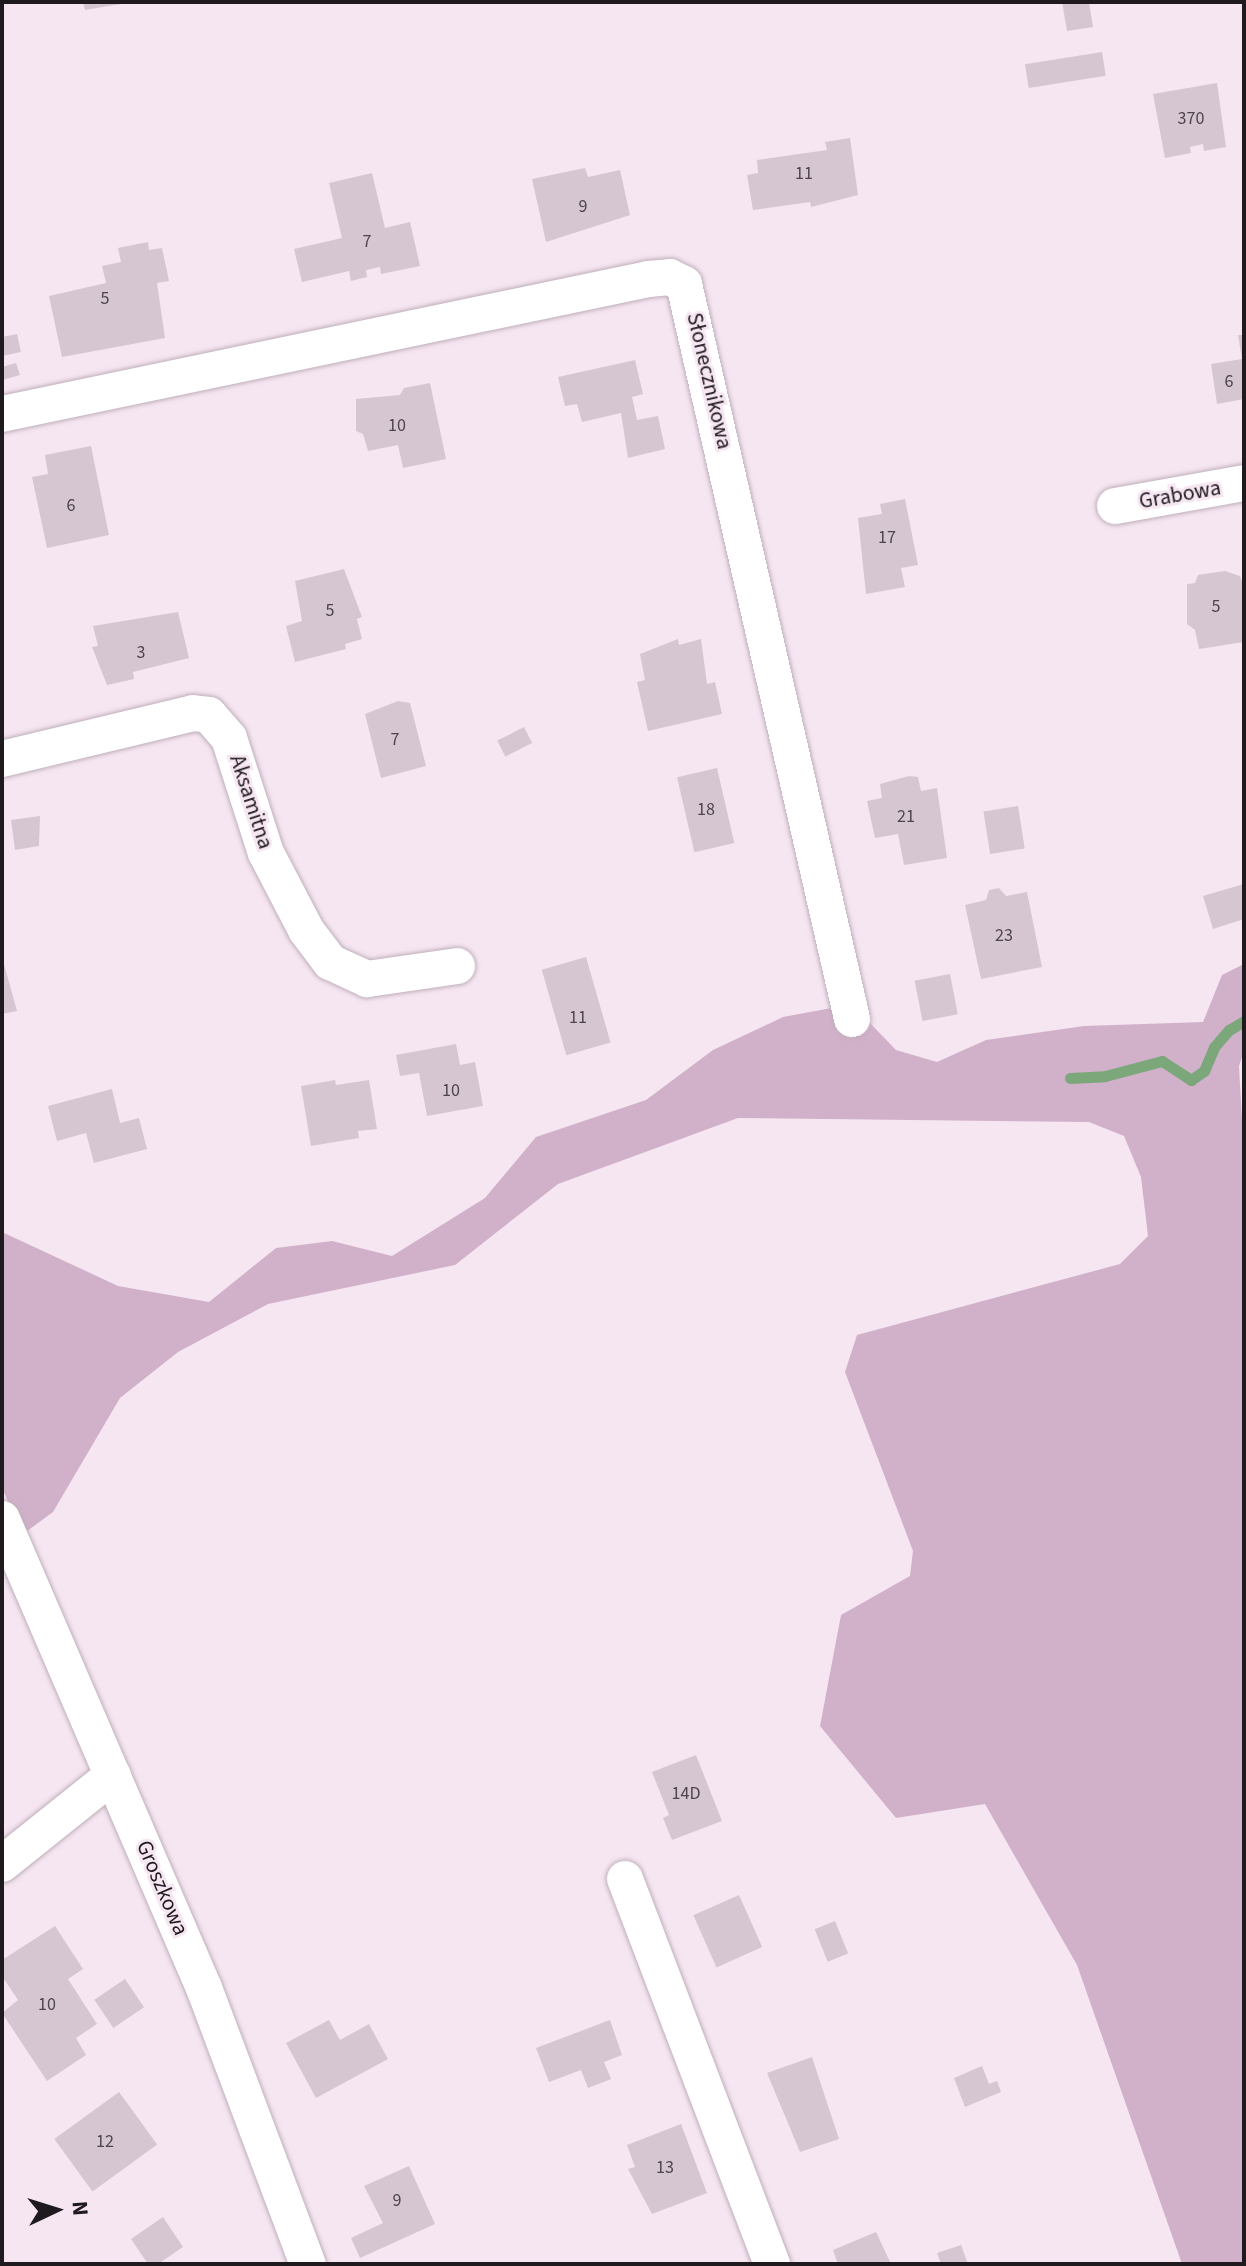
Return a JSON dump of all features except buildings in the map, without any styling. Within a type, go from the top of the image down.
[{"type":"street","name":"Słonecznikowa","points":[[2,414],[648,279],[670,277],[684,284],[852,1019]]},
{"type":"street","name":"Grabowa","points":[[1115,506],[1244,483]]},
{"type":"street","name":"Aksamitna","points":[[2,759],[193,713],[209,715],[221,723],[229,738],[266,853],[306,930],[330,962],[367,979],[457,966]]},
{"type":"street","name":"Groszkowa","points":[[2,1519],[204,1988],[308,2264]]},
{"type":"street","points":[[2,1864],[113,1775]]},
{"type":"street","points":[[625,1879],[772,2264]]},
{"type":"shaded area","points":[[1244,964],[1244,1051],[1239,1066],[1244,1157],[1244,2264],[1182,2264],[1077,1965],[985,1804],[896,1818],[820,1726],[841,1615],[910,1576],[913,1551],[845,1372],[857,1335],[1120,1264],[1148,1236],[1141,1177],[1124,1136],[1089,1122],[738,1118],[558,1184],[455,1265],[268,1304],[178,1352],[120,1398],[53,1512],[23,1534],[2,1488],[2,1232],[118,1286],[209,1302],[276,1248],[332,1241],[392,1256],[485,1198],[536,1137],[646,1100],[713,1050],[783,1017],[837,1007],[866,1019],[896,1050],[937,1062],[986,1040],[1084,1026],[1203,1022],[1222,975]]},
{"type":"waterway","points":[[1070,1078],[1105,1076],[1162,1061],[1191,1080],[1204,1071],[1214,1047],[1229,1030],[1244,1021]]}]
